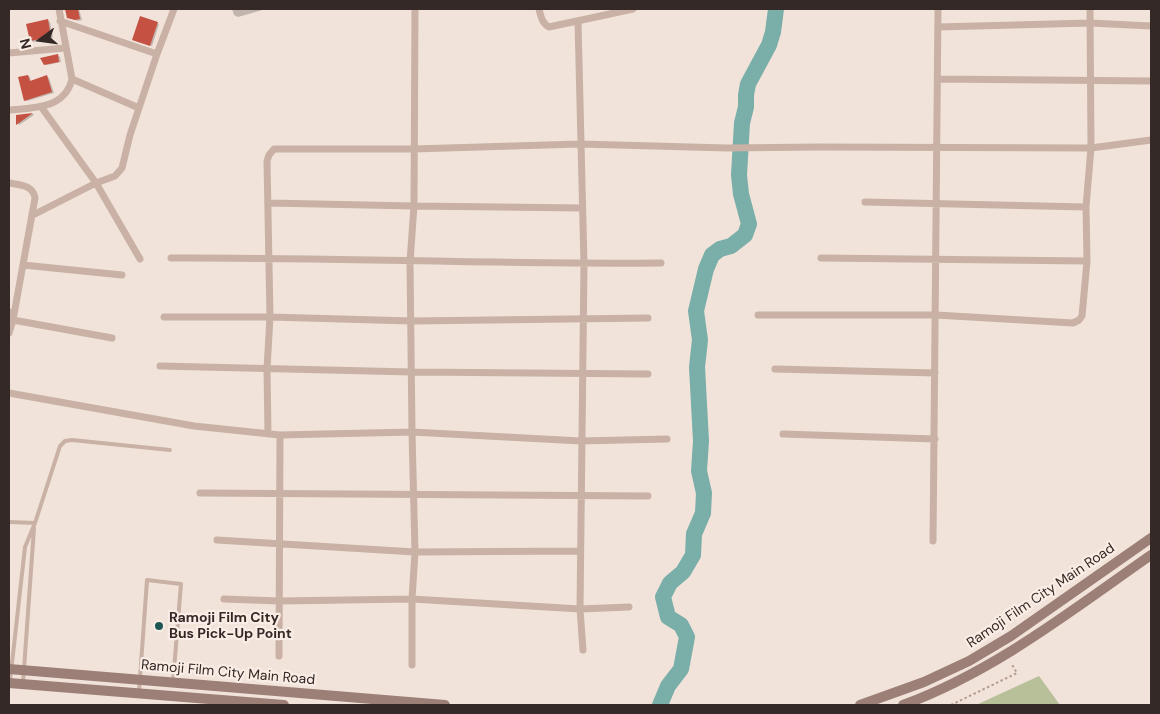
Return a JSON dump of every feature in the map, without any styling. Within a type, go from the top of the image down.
[{"type":"street","points":[[9,110],[42,108],[56,101],[70,85],[72,79],[59,9]]},
{"type":"street","points":[[33,215],[96,183],[115,176],[122,168],[139,108],[174,9]]},
{"type":"street","points":[[412,666],[412,599],[415,552],[410,262],[414,206],[415,9]]},
{"type":"street","points":[[539,9],[542,20],[549,27],[633,9]]},
{"type":"street","points":[[934,541],[938,9]]},
{"type":"street","points":[[758,315],[936,316],[1073,323],[1079,320],[1082,316],[1087,261],[1086,207],[1091,148],[1090,9]]},
{"type":"street","points":[[60,21],[157,54]]},
{"type":"street","points":[[578,22],[584,264],[580,551],[580,609],[583,650]]},
{"type":"street","points":[[938,27],[1090,23],[1151,26]]},
{"type":"street","points":[[9,53],[65,48]]},
{"type":"street","points":[[72,79],[139,108]]},
{"type":"street","points":[[938,79],[1151,82]]},
{"type":"street","points":[[42,108],[96,183],[140,259]]},
{"type":"street","points":[[268,434],[267,369],[270,317],[267,161],[274,149],[413,149],[580,144],[698,148],[1091,148],[1151,140]]},
{"type":"street","points":[[9,183],[26,186],[32,190],[35,198],[9,333]]},
{"type":"street","points":[[865,202],[1086,207]]},
{"type":"street","points":[[268,203],[582,208]]},
{"type":"street","points":[[171,258],[584,264],[661,263]]},
{"type":"street","points":[[821,258],[936,261],[1087,261]]},
{"type":"street","points":[[23,264],[122,275]]},
{"type":"street","points":[[9,312],[13,320]]},
{"type":"street","points":[[164,316],[412,321],[648,318]]},
{"type":"street","points":[[13,320],[112,338]]},
{"type":"street","points":[[160,366],[412,372],[648,374]]},
{"type":"street","points":[[776,369],[935,373]]},
{"type":"street","points":[[9,393],[194,426],[280,435],[412,432],[581,441],[667,439]]},
{"type":"street","points":[[783,434],[934,439]]},
{"type":"street","points":[[279,656],[280,435]]},
{"type":"street","points":[[200,493],[648,496]]},
{"type":"street","name":"Ramoji Film City Main Road","points":[[860,705],[924,682],[969,660],[1011,636],[1151,538]]},
{"type":"street","points":[[217,540],[415,552],[580,551]]},
{"type":"street","name":"Ramoji Film City Main Road","points":[[903,705],[976,673],[1006,655],[1151,555]]},
{"type":"street","points":[[1120,560],[1129,570]]},
{"type":"street","points":[[224,599],[280,602],[412,599],[580,609],[630,607]]},
{"type":"street","name":"Ramoji Film City Main Road","points":[[10,669],[444,705]]},
{"type":"street","name":"Ramoji Film City Main Road","points":[[9,683],[284,705]]},
{"type":"lane","points":[[9,683],[25,547],[35,523],[57,451],[65,441],[72,440],[170,450]]},
{"type":"lane","points":[[9,522],[35,523]]},
{"type":"lane","points":[[23,685],[35,523]]},
{"type":"lane","points":[[139,694],[146,580],[181,584],[174,682]]},
{"type":"path","points":[[951,705],[1017,673],[1006,655]]},
{"type":"green space","points":[[1039,676],[1060,705],[976,705]]},
{"type":"building","points":[[65,9],[78,9],[80,19],[67,18]]},
{"type":"building","points":[[140,16],[158,22],[150,46],[132,40]]},
{"type":"building","points":[[48,19],[51,37],[30,41],[26,24]]},
{"type":"building","points":[[58,54],[59,62],[44,65],[40,58]]},
{"type":"building","points":[[28,75],[30,81],[47,75],[52,92],[24,101],[18,77]]},
{"type":"building","points":[[33,113],[16,125],[16,115]]},
{"type":"waterway","points":[[660,705],[668,686],[681,669],[687,637],[681,625],[668,617],[663,597],[670,583],[683,572],[693,555],[694,534],[703,513],[704,493],[699,471],[701,441],[697,367],[700,340],[696,311],[706,269],[712,255],[720,249],[731,246],[745,235],[749,224],[741,194],[739,175],[742,123],[746,107],[748,84],[769,45],[776,9]]},
{"type":"place","name":"Ramoji Film City Bus Pick-Up Point","points":[[159,626]]}]
